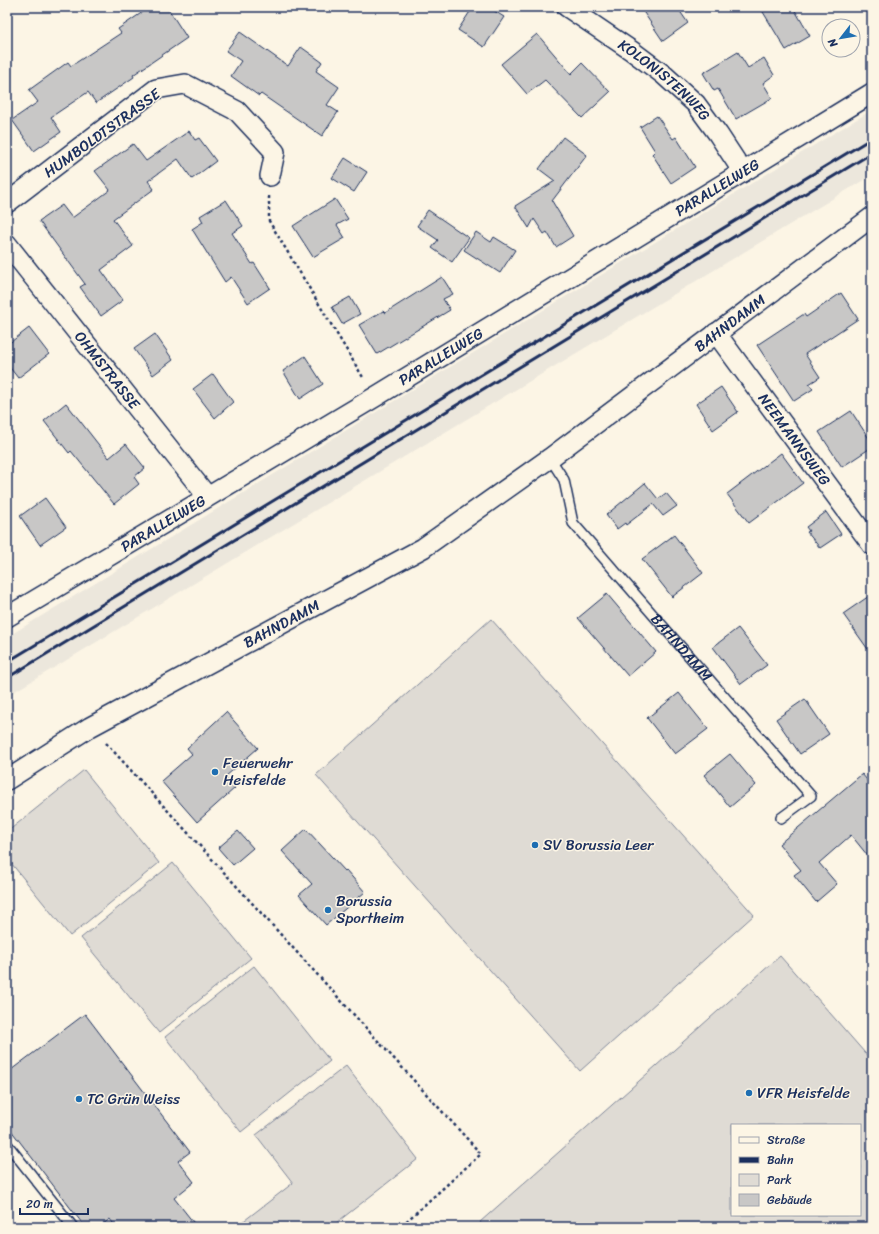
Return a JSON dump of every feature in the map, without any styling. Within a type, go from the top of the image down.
[{"type":"street","name":"KOLONISTENWEG","points":[[567,7],[643,59],[664,75],[696,104],[743,172]]},
{"type":"street","name":"HUMBOLDTSTRASSE","points":[[7,203],[156,89],[185,84],[237,111],[275,152],[270,176]]},
{"type":"street","name":"PARALLELWEG","points":[[7,617],[207,496],[375,397],[872,93]]},
{"type":"street","name":"BAHNDAMM","points":[[7,780],[90,727],[422,548],[550,458],[872,218]]},
{"type":"street","name":"OHMSTRASSE","points":[[7,244],[207,496]]},
{"type":"street","name":"NEEMANNSWEG","points":[[716,333],[872,545]]},
{"type":"lane","name":"BAHNDAMM","points":[[550,458],[564,480],[573,523],[811,796],[781,818]]},
{"type":"lane","points":[[7,1144],[73,1227]]},
{"type":"path","points":[[270,176],[269,221],[375,397]]},
{"type":"path","points":[[90,727],[481,1154],[400,1227]]},
{"type":"shaded area","points":[[872,110],[872,175],[7,696],[7,637]]},
{"type":"green space","name":"SV Borussia Leer","points":[[491,619],[754,915],[580,1071],[316,775]]},
{"type":"green space","points":[[84,770],[159,863],[70,936],[7,858],[7,832]]},
{"type":"green space","points":[[173,863],[251,958],[159,1033],[81,938]]},
{"type":"green space","name":"VFR Heisfelde","points":[[780,956],[872,1061],[871,1227],[484,1227],[480,1222]]},
{"type":"green space","points":[[254,966],[330,1061],[241,1132],[165,1037]]},
{"type":"green space","points":[[346,1066],[418,1159],[331,1227],[236,1227],[293,1183],[256,1135]]},
{"type":"building","points":[[150,7],[167,7],[187,38],[133,75],[134,77],[96,103],[88,92],[51,117],[61,132],[34,151],[12,120],[38,102],[29,90],[68,62],[71,66],[121,33],[118,29]]},
{"type":"building","points":[[473,7],[488,7],[504,17],[484,47],[458,30]]},
{"type":"building","points":[[640,7],[677,7],[688,23],[663,41]]},
{"type":"building","points":[[760,7],[793,7],[810,36],[786,50]]},
{"type":"building","points":[[240,32],[288,66],[301,47],[322,62],[316,71],[339,87],[327,105],[338,112],[322,136],[261,94],[259,96],[231,76],[241,61],[226,51]]},
{"type":"building","points":[[537,34],[571,74],[582,63],[610,92],[582,118],[545,80],[527,94],[501,64]]},
{"type":"building","points":[[738,52],[748,68],[764,58],[774,75],[763,83],[772,98],[736,119],[718,89],[714,91],[703,73]]},
{"type":"building","points":[[657,116],[673,139],[676,137],[695,167],[671,183],[652,154],[655,151],[640,127]]},
{"type":"building","points":[[189,131],[195,140],[199,138],[216,161],[192,179],[178,159],[148,181],[154,189],[113,219],[133,246],[101,270],[123,300],[101,316],[80,287],[85,284],[39,221],[62,205],[72,218],[110,190],[95,171],[133,144],[146,161]]},
{"type":"building","points":[[563,137],[587,155],[552,201],[573,236],[556,247],[547,232],[544,234],[534,219],[529,228],[515,206],[555,181],[539,169]]},
{"type":"building","points":[[345,158],[367,172],[354,192],[332,178]]},
{"type":"building","points":[[335,199],[348,219],[337,225],[345,238],[313,257],[293,226]]},
{"type":"building","points":[[226,200],[243,226],[232,233],[270,288],[248,303],[231,277],[225,282],[192,229],[203,222],[200,216]]},
{"type":"building","points":[[428,210],[469,238],[452,262],[432,248],[438,240],[417,226]]},
{"type":"building","points":[[476,232],[491,242],[494,237],[515,250],[500,273],[464,250]]},
{"type":"building","points":[[442,277],[453,294],[443,299],[450,310],[377,354],[359,325],[383,311],[385,313]]},
{"type":"building","points":[[841,293],[858,319],[805,354],[820,377],[809,384],[813,389],[794,401],[757,345],[804,314],[806,317]]},
{"type":"building","points":[[350,297],[360,314],[342,324],[332,307]]},
{"type":"building","points":[[29,328],[49,354],[18,378],[7,364],[7,345]]},
{"type":"building","points":[[155,334],[173,360],[153,375],[134,349]]},
{"type":"building","points":[[305,356],[323,384],[300,399],[283,371]]},
{"type":"building","points":[[213,374],[233,402],[215,418],[193,389]]},
{"type":"building","points":[[721,387],[738,412],[713,430],[696,404]]},
{"type":"building","points":[[66,403],[109,458],[126,444],[145,468],[134,477],[139,484],[114,504],[71,451],[69,453],[44,421]]},
{"type":"building","points":[[851,411],[872,443],[872,447],[842,467],[819,432]]},
{"type":"building","points":[[781,453],[803,483],[749,523],[727,494]]},
{"type":"building","points":[[645,483],[658,499],[666,493],[677,506],[663,516],[653,504],[626,525],[625,523],[617,529],[606,515]]},
{"type":"building","points":[[45,498],[66,527],[40,545],[20,516]]},
{"type":"building","points":[[826,512],[841,534],[820,548],[807,532],[809,531],[806,527]]},
{"type":"building","points":[[674,535],[703,573],[672,597],[642,559]]},
{"type":"building","points":[[607,594],[656,652],[628,676],[578,618]]},
{"type":"building","points":[[872,594],[872,655],[843,614]]},
{"type":"building","points":[[738,628],[767,665],[741,684],[713,647]]},
{"type":"building","points":[[679,693],[708,729],[675,754],[647,718]]},
{"type":"building","points":[[805,699],[829,734],[800,754],[776,719]]},
{"type":"building","points":[[226,712],[258,748],[225,777],[235,788],[197,822],[161,781],[192,754],[187,748]]},
{"type":"building","points":[[730,754],[756,785],[730,807],[704,775]]},
{"type":"building","points":[[862,774],[872,786],[872,861],[851,835],[819,863],[837,884],[816,902],[794,875],[801,870],[779,844]]},
{"type":"building","points":[[306,829],[365,892],[326,925],[299,895],[312,884],[282,851]]},
{"type":"building","points":[[238,831],[253,848],[233,865],[218,848]]},
{"type":"building","name":"TC Grün Weiss","points":[[85,1014],[190,1152],[178,1161],[194,1182],[174,1198],[197,1227],[116,1227],[110,1219],[99,1227],[85,1227],[7,1125],[7,1073]]},
{"type":"railway","points":[[7,662],[872,138]]},
{"type":"railway","points":[[7,678],[872,153]]},
{"type":"place","name":"Feuerwehr Heisfelde","points":[[215,772]]},
{"type":"place","name":"SV Borussia Leer","points":[[535,845]]},
{"type":"place","name":"Borussia Sportheim","points":[[328,910]]},
{"type":"place","name":"VFR Heisfelde","points":[[749,1093]]},
{"type":"place","name":"TC Grün Weiss","points":[[79,1099]]}]
